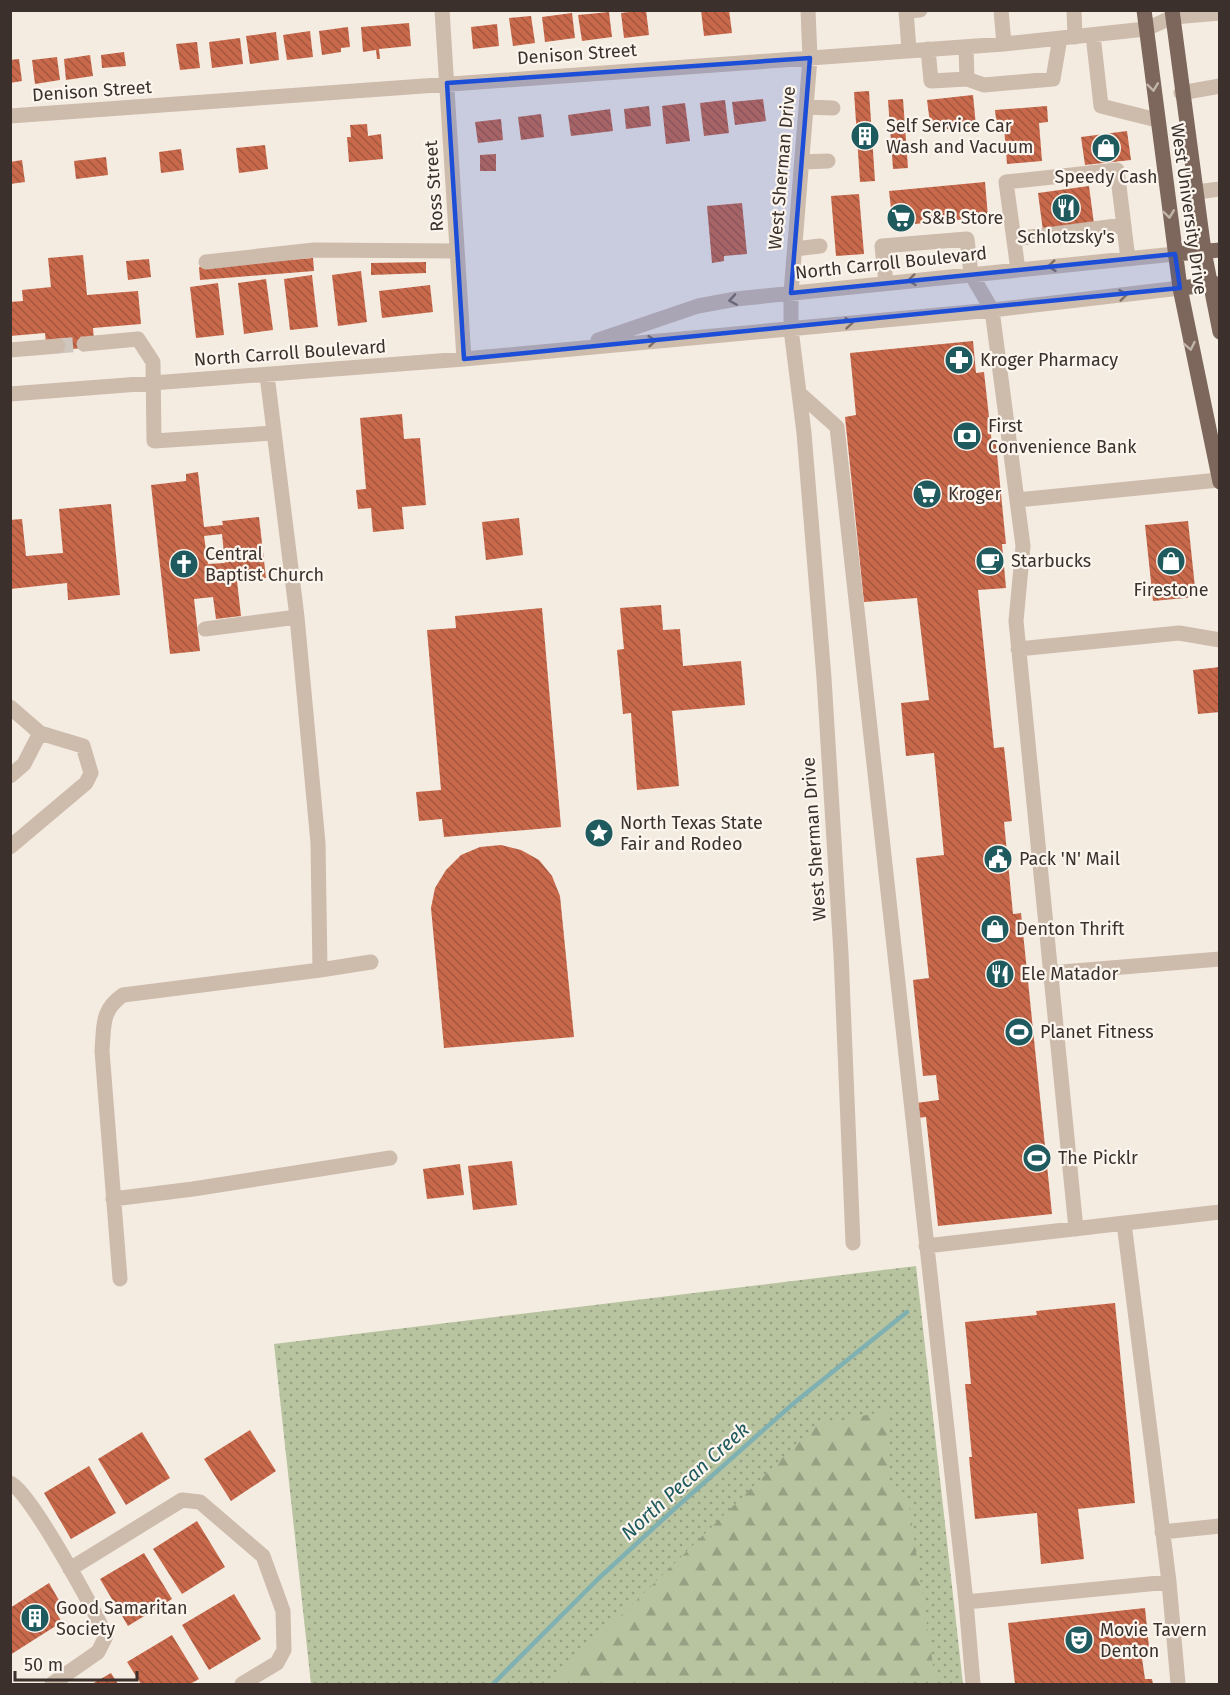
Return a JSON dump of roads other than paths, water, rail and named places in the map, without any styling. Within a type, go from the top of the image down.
[{"type":"main road","name":"West University Drive","points":[[1144,10],[1180,288],[1219,481]]},
{"type":"main road","name":"West University Drive","points":[[1173,14],[1181,93],[1196,192],[1212,251],[1220,332]]},
{"type":"main road","name":"North Carroll Boulevard","points":[[1175,254],[1212,251]]},
{"type":"main road","name":"North Carroll Boulevard","points":[[1180,288],[1215,285]]},
{"type":"street","name":"Ross Street","points":[[442,10],[464,359]]},
{"type":"street","name":"West Sherman Drive","points":[[808,10],[810,57],[791,292],[791,329],[804,433],[823,671],[841,954],[853,1243]]},
{"type":"street","points":[[909,50],[906,11],[920,10]]},
{"type":"street","points":[[1001,10],[1004,44]]},
{"type":"street","points":[[1074,10],[1075,37]]},
{"type":"street","name":"Denison Street","points":[[10,116],[1004,44],[1146,29],[1173,14],[1220,13]]},
{"type":"street","points":[[1093,35],[1101,106],[1157,120]]},
{"type":"street","points":[[927,49],[931,81],[967,79],[984,85],[1053,79],[1060,38]]},
{"type":"street","points":[[966,46],[967,79]]},
{"type":"street","points":[[1181,93],[1220,86]]},
{"type":"street","points":[[806,107],[832,108]]},
{"type":"street","points":[[802,162],[828,160]]},
{"type":"street","points":[[1018,270],[1008,191],[1118,180],[1128,259]]},
{"type":"street","points":[[1196,192],[1220,189]]},
{"type":"street","points":[[1014,239],[1124,225]]},
{"type":"street","points":[[886,283],[882,246],[967,239],[971,274],[993,310],[1023,546],[1016,621],[1018,649],[1076,1229]]},
{"type":"street","points":[[795,249],[820,246]]},
{"type":"street","points":[[206,262],[314,250],[457,251]]},
{"type":"street","name":"North Carroll Boulevard","points":[[572,348],[698,306],[791,292],[1175,254]]},
{"type":"street","name":"North Carroll Boulevard","points":[[10,394],[464,359],[993,310],[1180,288]]},
{"type":"street","points":[[84,344],[138,339],[153,362],[153,441],[273,433]]},
{"type":"street","points":[[10,350],[58,346]]},
{"type":"street","points":[[267,375],[297,617],[318,843],[320,970]]},
{"type":"street","points":[[799,393],[837,427],[966,1602],[973,1684]]},
{"type":"street","points":[[1017,500],[1219,481]]},
{"type":"street","points":[[206,629],[297,617]]},
{"type":"street","points":[[1018,649],[1179,633],[1220,640]]},
{"type":"street","points":[[10,707],[40,733],[84,746],[91,773],[86,783],[10,847]]},
{"type":"street","points":[[10,776],[24,764],[40,733]]},
{"type":"street","points":[[1050,973],[1220,959]]},
{"type":"street","points":[[120,1279],[102,1051],[105,1016],[111,1004],[123,995],[371,963]]},
{"type":"street","points":[[113,1199],[193,1189],[390,1158]]},
{"type":"street","points":[[926,1246],[1220,1212]]},
{"type":"street","points":[[1124,1223],[1169,1582],[1178,1684]]},
{"type":"street","points":[[10,1483],[24,1496],[70,1569],[106,1636],[98,1652],[52,1684]]},
{"type":"street","points":[[70,1569],[182,1500],[200,1502],[263,1556],[283,1611],[284,1650],[277,1663],[242,1684]]},
{"type":"street","points":[[1162,1532],[1220,1526]]},
{"type":"street","points":[[966,1602],[1169,1582]]},
{"type":"waterway","name":"North Pecan Creek","points":[[493,1684],[598,1579],[671,1512],[794,1403],[907,1312]]},
{"type":"tunnel","points":[[58,346],[84,344]]},
{"type":"place","name":"Self Service Car Wash and Vacuum","points":[[865,136]]},
{"type":"place","name":"Speedy Cash","points":[[1106,148]]},
{"type":"place","name":"Schlotzsky's","points":[[1066,208]]},
{"type":"place","name":"S&B Store","points":[[901,218]]},
{"type":"place","name":"Kroger Pharmacy","points":[[959,360]]},
{"type":"place","name":"First Convenience Bank","points":[[967,436]]},
{"type":"place","name":"Kroger","points":[[927,494]]},
{"type":"place","name":"Starbucks","points":[[990,561]]},
{"type":"place","name":"Firestone","points":[[1171,561]]},
{"type":"place","name":"Central Baptist Church","points":[[184,564]]},
{"type":"place","name":"North Texas State Fair and Rodeo","points":[[599,833]]},
{"type":"place","name":"Pack 'N' Mail","points":[[998,859]]},
{"type":"place","name":"Denton Thrift","points":[[995,929]]},
{"type":"place","name":"Ele Matador","points":[[1000,974]]},
{"type":"place","name":"Planet Fitness","points":[[1019,1032]]},
{"type":"place","name":"The Picklr","points":[[1037,1158]]},
{"type":"place","name":"Good Samaritan Society","points":[[35,1618]]},
{"type":"place","name":"Movie Tavern Denton","points":[[1079,1640]]}]
